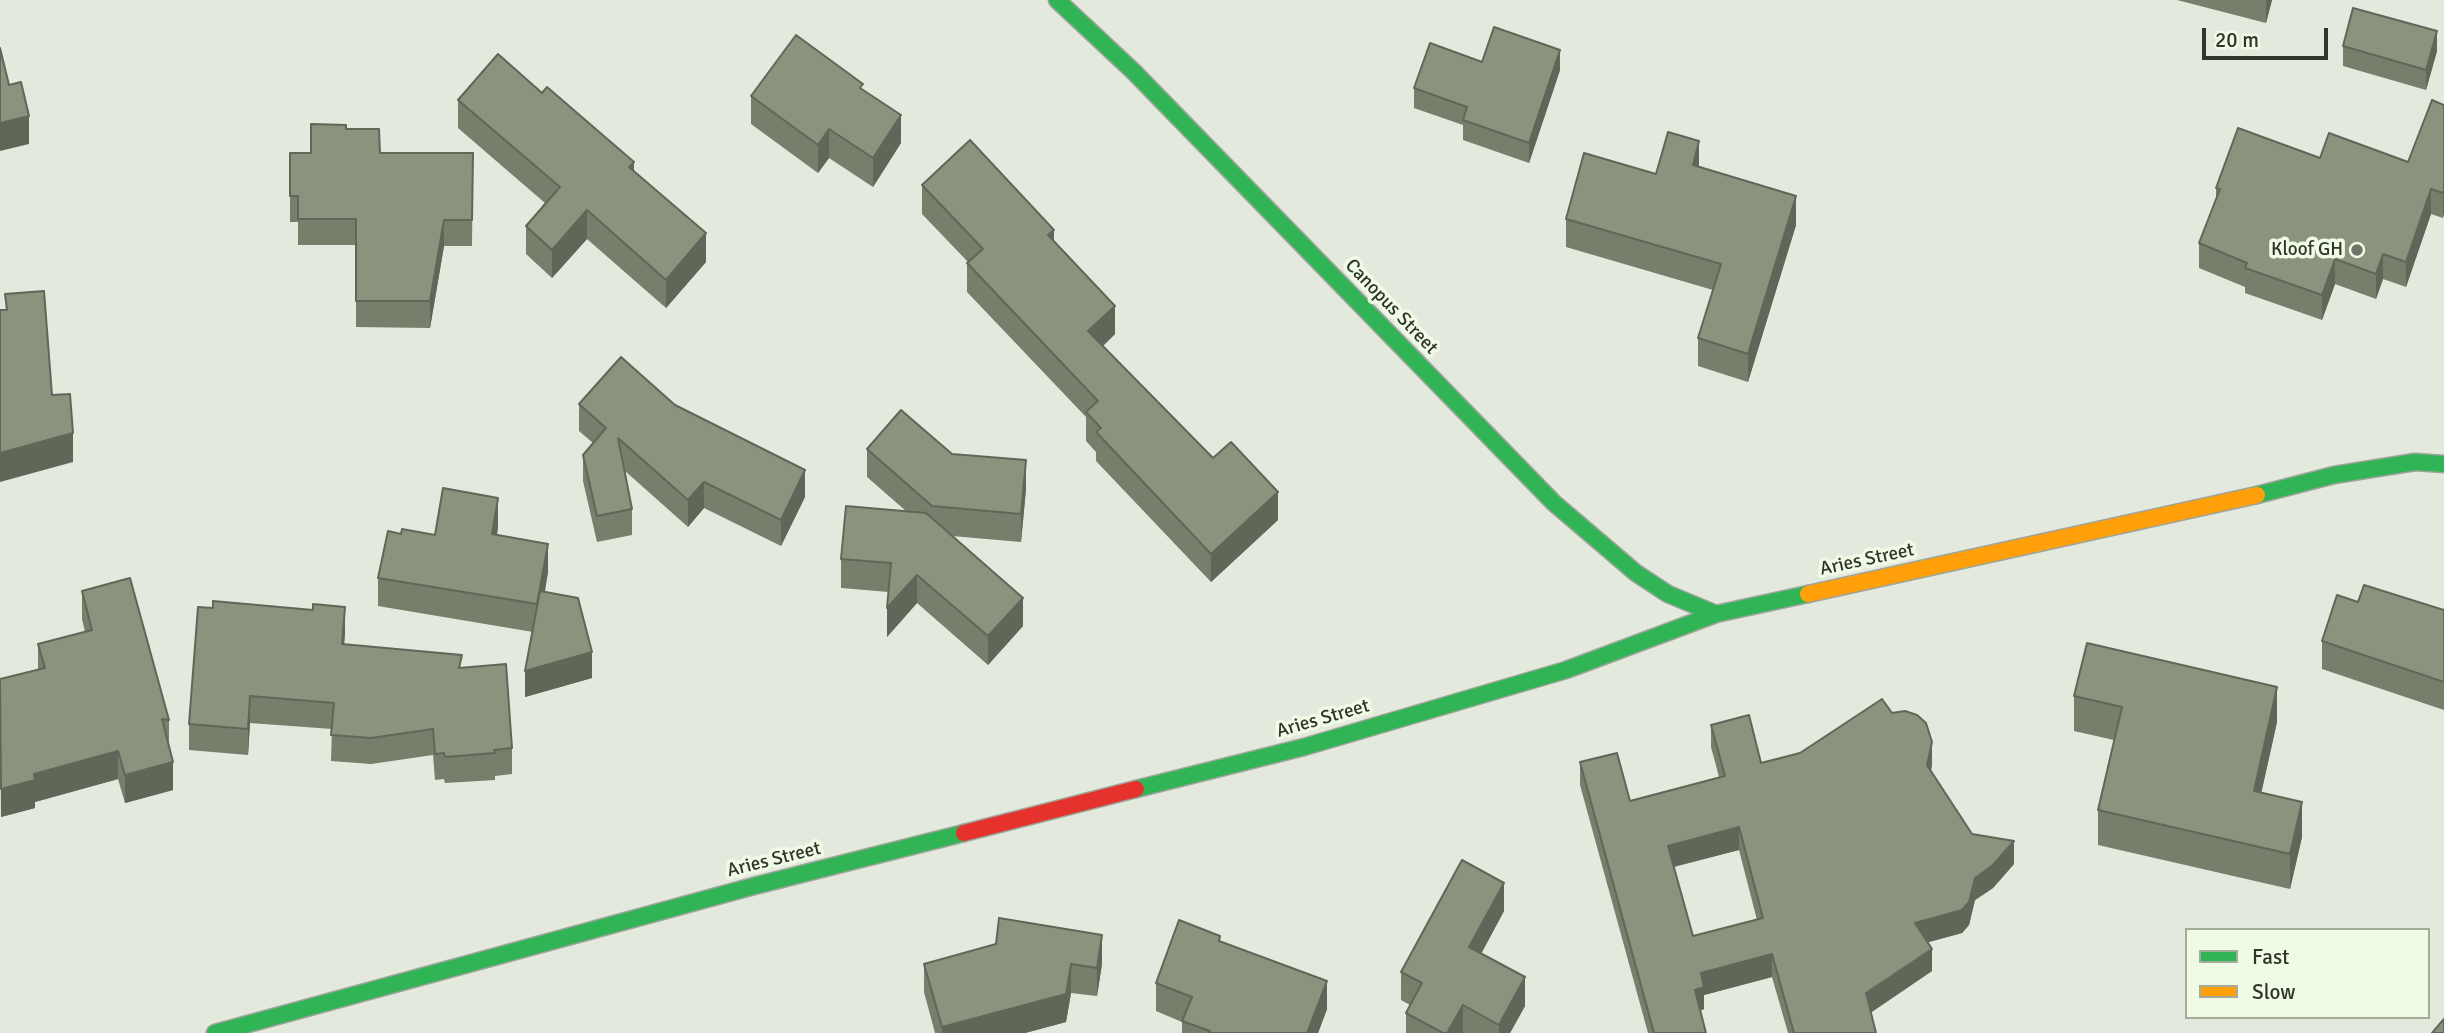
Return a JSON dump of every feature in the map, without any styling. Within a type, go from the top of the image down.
[{"type":"street","name":"Canopus Street","points":[[1056,0],[1133,71],[1554,503],[1636,573],[1668,594],[1716,614]]},
{"type":"street","name":"Aries Street","points":[[215,1033],[754,887],[1304,747],[1566,670],[1716,614],[2211,506],[2334,475],[2415,462],[2444,464]]},
{"type":"building","points":[[2353,8],[2437,31],[2426,70],[2343,46]]},
{"type":"building","points":[[1494,27],[1560,50],[1529,143],[1463,120],[1467,107],[1414,88],[1430,43],[1482,62]]},
{"type":"building","points":[[796,35],[863,84],[860,88],[901,115],[873,158],[829,129],[818,145],[751,96]]},
{"type":"building","points":[[0,48],[9,85],[21,82],[29,116],[0,123]]},
{"type":"building","points":[[498,54],[542,93],[547,87],[634,162],[629,167],[706,233],[666,280],[587,210],[552,250],[526,226],[560,187],[458,100]]},
{"type":"building","points":[[2432,100],[2444,105],[2444,190],[2443,193],[2431,189],[2406,262],[2383,254],[2376,274],[2335,259],[2322,295],[2245,268],[2247,263],[2199,243],[2220,189],[2216,188],[2238,128],[2320,158],[2329,133],[2408,162]]},
{"type":"building","points":[[311,124],[346,125],[346,129],[379,129],[380,153],[473,153],[472,220],[444,220],[430,301],[356,301],[356,219],[298,219],[298,196],[290,196],[290,153],[311,153]]},
{"type":"building","points":[[1668,132],[1699,141],[1693,165],[1796,196],[1748,354],[1698,338],[1721,264],[1566,219],[1584,153],[1656,174]]},
{"type":"building","points":[[970,140],[1054,230],[1048,235],[1115,306],[1088,331],[1213,458],[1231,442],[1278,492],[1211,554],[1096,432],[1101,428],[1086,412],[1098,401],[967,263],[983,249],[922,185]]},
{"type":"building","points":[[44,291],[52,395],[70,394],[73,433],[0,453],[0,310],[7,310],[5,294]]},
{"type":"building","points":[[621,357],[675,405],[805,470],[781,520],[704,482],[688,500],[618,438],[632,509],[597,516],[583,455],[606,428],[579,404]]},
{"type":"building","points":[[901,410],[952,454],[1026,460],[1021,514],[932,506],[867,449]]},
{"type":"building","points":[[443,488],[498,498],[492,534],[548,544],[537,604],[378,578],[388,531],[401,534],[402,529],[435,535]]},
{"type":"building","points":[[846,506],[926,513],[1023,598],[988,636],[917,575],[887,608],[891,563],[841,559]]},
{"type":"building","points":[[130,578],[169,720],[162,719],[173,762],[125,775],[118,751],[34,774],[35,780],[1,789],[0,679],[45,668],[38,644],[92,630],[82,591]]},
{"type":"building","points":[[2364,585],[2444,610],[2444,682],[2322,641],[2337,595],[2358,602]]},
{"type":"building","points":[[540,591],[578,598],[592,652],[525,671]]},
{"type":"building","points":[[213,601],[313,610],[313,604],[345,607],[342,644],[462,655],[459,668],[506,664],[512,748],[494,750],[495,753],[445,757],[444,753],[435,754],[433,729],[371,738],[331,735],[334,703],[250,696],[248,729],[189,724],[198,607],[213,608]]},
{"type":"building","points":[[2087,643],[2277,687],[2254,791],[2302,802],[2290,854],[2098,810],[2122,707],[2074,696]]},
{"type":"building","points":[[1882,699],[1892,713],[1905,711],[1917,715],[1926,723],[1932,742],[1927,765],[1972,834],[2014,841],[1993,865],[1975,878],[1969,902],[1962,910],[1915,923],[1932,949],[1866,993],[1876,1033],[1794,1033],[1772,954],[1701,973],[1704,987],[1695,990],[1706,1033],[1654,1033],[1580,762],[1617,753],[1630,801],[1725,776],[1711,725],[1749,715],[1761,763],[1800,753]],"holes":[[[1739,827],[1763,918],[1693,936],[1668,846]]]},
{"type":"building","points":[[1462,860],[1504,883],[1469,947],[1525,977],[1499,1025],[1463,1005],[1447,1033],[1443,1033],[1406,1013],[1422,983],[1401,972]]},
{"type":"building","points":[[999,918],[1102,935],[1097,968],[1071,964],[1066,994],[942,1027],[924,964],[996,944]]},
{"type":"building","points":[[1179,920],[1220,936],[1219,941],[1327,981],[1307,1033],[1209,1033],[1210,1031],[1182,1021],[1192,997],[1156,983]]},
{"type":"building","points":[[2444,1019],[2444,1033],[2432,1033]]},
{"type":"traffic: fast","points":[[1057,0],[1133,71],[1554,503],[1636,573],[1668,594],[1716,614]]},
{"type":"traffic: fast","points":[[2257,495],[2334,475],[2415,462],[2444,464]]},
{"type":"traffic: fast","points":[[1136,789],[1304,747],[1566,670],[1716,614],[1808,594]]},
{"type":"traffic: fast","points":[[215,1033],[754,886],[964,833]]},
{"type":"traffic: slow","points":[[1808,594],[2257,495]]},
{"type":"traffic: jam","points":[[964,833],[1136,789]]},
{"type":"place","name":"Kloof GH","points":[[2357,250]]}]
